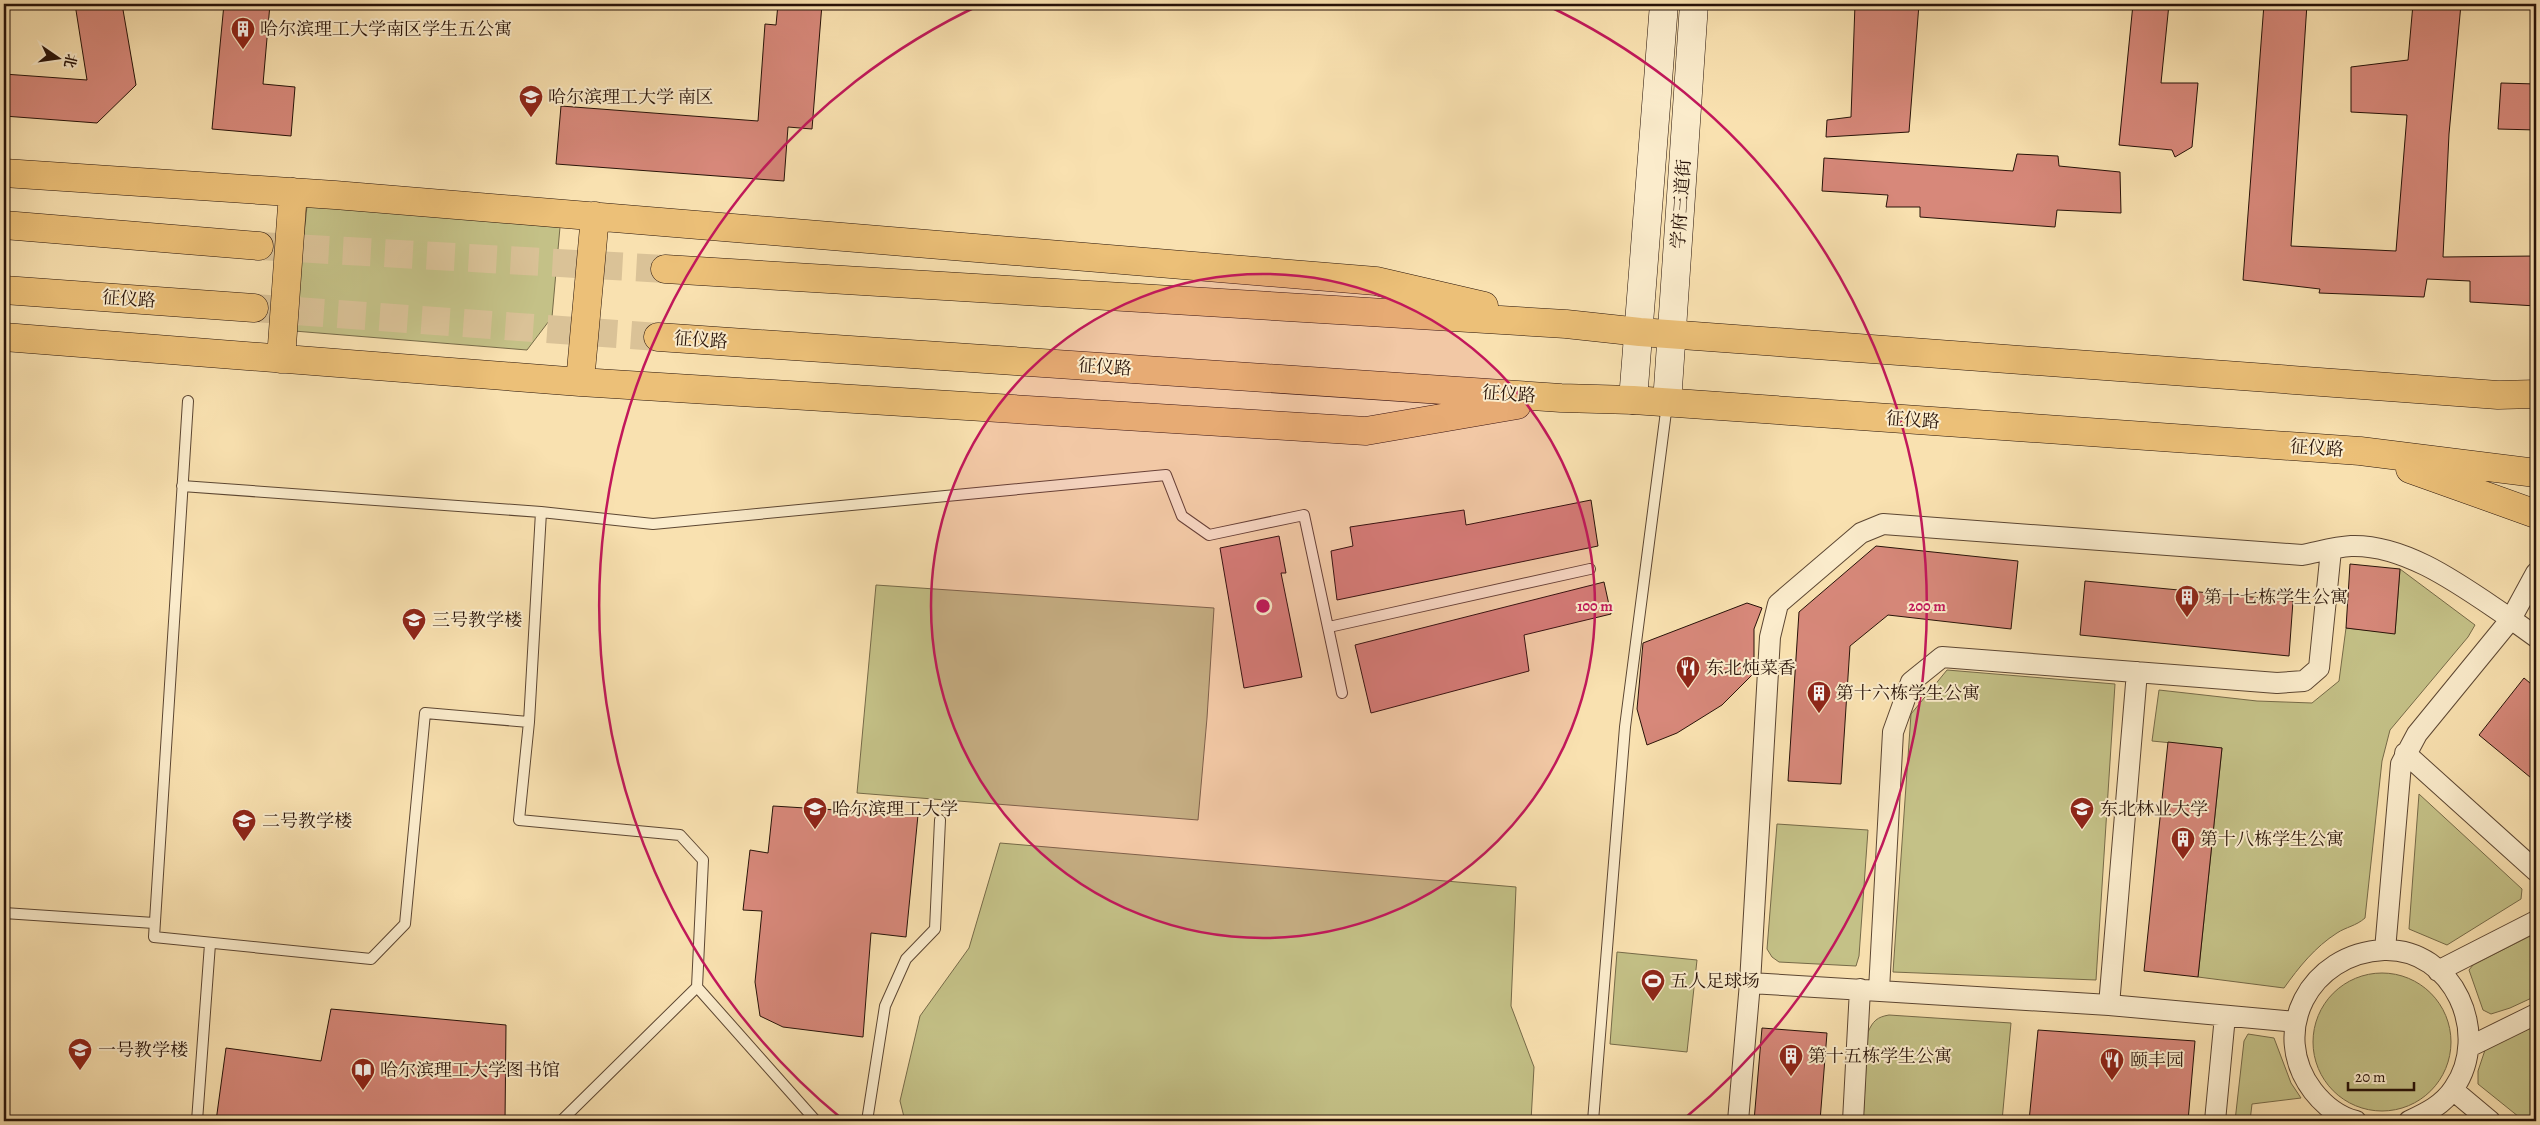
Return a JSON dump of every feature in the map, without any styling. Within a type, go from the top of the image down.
[{"type":"main road","name":"学府三道街","points":[[1633,400],[1640,332],[1664,4]]},
{"type":"main road","name":"学府三道街","points":[[1667,403],[1694,4]]},
{"type":"main road","points":[[4,172],[293,192],[1376,281],[1566,324]]},
{"type":"main road","points":[[281,358],[293,192]]},
{"type":"main road","points":[[580,382],[595,216]]},
{"type":"main road","points":[[4,225],[259,246]]},
{"type":"main road","points":[[665,268],[1566,324],[1673,335],[2498,395],[2536,394]]},
{"type":"main road","name":"征仪路","points":[[4,290],[254,308]]},
{"type":"main road","points":[[4,337],[580,382],[1366,431],[1561,398]]},
{"type":"main road","name":"征仪路","points":[[658,337],[1561,398],[1633,400],[2360,451]]},
{"type":"main road","points":[[2498,395],[2536,402]]},
{"type":"main road","points":[[2360,451],[2536,473]]},
{"type":"main road","points":[[2360,451],[2536,514]]},
{"type":"street","points":[[1738,1121],[1750,983],[1770,637],[1778,604],[1861,533],[1883,524],[2302,555],[2351,546],[2401,554],[2446,577],[2536,637]]},
{"type":"street","points":[[1853,1121],[1870,989],[1893,732],[1911,682],[1942,657],[2277,683],[2304,681],[2319,668],[2332,550]]},
{"type":"street","points":[[2385,950],[2401,764],[2417,734],[2511,619],[2536,573]]},
{"type":"street","points":[[2109,1005],[2137,672]]},
{"type":"street","points":[[2406,753],[2536,871]]},
{"type":"street","points":[[2438,971],[2536,921]]},
{"type":"street","points":[[2356,1121],[2347,1119],[2322,1103],[2304,1080],[2295,1051],[2296,1022],[2308,992],[2318,978],[2337,962],[2360,953],[2385,950],[2404,953],[2422,960],[2438,971],[2450,983],[2466,1013],[2469,1047],[2464,1070],[2453,1090],[2432,1111],[2409,1121]]},
{"type":"street","points":[[1750,983],[2109,1005],[2296,1022]]},
{"type":"street","points":[[2469,1047],[2536,1014]]},
{"type":"street","points":[[2215,1121],[2225,1016]]},
{"type":"street","points":[[2453,1090],[2490,1121]]},
{"type":"lane","points":[[188,401],[154,937],[371,959],[405,924],[425,713],[529,722]]},
{"type":"lane","points":[[1593,1121],[1625,727],[1667,403]]},
{"type":"lane","points":[[182,486],[541,512],[653,524],[1166,475],[1182,516],[1209,536],[1304,515],[1342,693]]},
{"type":"lane","points":[[541,512],[529,722],[519,820],[680,835],[703,860],[697,987],[561,1121]]},
{"type":"lane","points":[[1329,627],[1590,568]]},
{"type":"lane","points":[[867,1121],[885,1006],[906,959],[935,929],[940,820]]},
{"type":"lane","points":[[4,913],[154,924]]},
{"type":"lane","points":[[197,1121],[210,944]]},
{"type":"lane","points":[[697,987],[816,1121]]},
{"type":"shaded area","points":[[307,206],[560,227],[552,317],[527,350],[294,331]]},
{"type":"shaded area","points":[[2400,569],[2475,625],[2468,637],[2390,730],[2382,761],[2365,918],[2337,933],[2315,951],[2284,988],[2198,977],[2222,748],[2152,741],[2159,690],[2257,701],[2312,703],[2339,681],[2346,628],[2395,633]]},
{"type":"shaded area","points":[[876,585],[1214,608],[1198,820],[857,793]]},
{"type":"shaded area","points":[[1947,670],[2115,684],[2096,980],[1893,972],[1911,714]]},
{"type":"shaded area","points":[[2419,794],[2522,889],[2521,899],[2447,945],[2409,929]]},
{"type":"shaded area","points":[[1777,824],[1868,830],[1859,956],[1856,966],[1779,962],[1772,957],[1767,949]]},
{"type":"shaded area","points":[[1000,843],[1516,887],[1511,1006],[1534,1067],[1531,1121],[905,1121],[900,1101],[920,1016],[969,948]]},
{"type":"shaded area","points":[[2536,933],[2536,996],[2491,1014],[2483,1010],[2469,970],[2473,965]]},
{"type":"shaded area","name":"五人足球场","points":[[1617,952],[1697,960],[1687,1052],[1610,1044]]},
{"type":"shaded area","points":[[2382,973],[2408,978],[2431,993],[2446,1016],[2451,1042],[2446,1068],[2431,1091],[2408,1106],[2382,1111],[2356,1106],[2333,1091],[2318,1068],[2313,1042],[2318,1016],[2333,993],[2356,978]]},
{"type":"shaded area","points":[[1889,1015],[2011,1023],[2002,1121],[1863,1121],[1868,1032],[1876,1020]]},
{"type":"shaded area","points":[[2536,1025],[2536,1121],[2524,1121],[2478,1084],[2478,1071],[2485,1050]]},
{"type":"shaded area","points":[[2248,1034],[2274,1038],[2291,1083],[2301,1098],[2252,1104],[2250,1121],[2235,1121],[2244,1041]]},
{"type":"building","points":[[75,4],[122,4],[136,85],[97,123],[4,116],[4,74],[87,80]]},
{"type":"building","name":"哈尔滨理工大学南区学生五公寓","points":[[224,4],[270,4],[263,84],[295,87],[291,136],[212,129]]},
{"type":"building","points":[[778,4],[822,4],[812,129],[788,127],[784,181],[556,164],[561,106],[758,121],[765,24],[776,25]]},
{"type":"building","points":[[1855,4],[1919,4],[1909,132],[1826,137],[1827,120],[1851,117]]},
{"type":"building","points":[[2133,4],[2169,4],[2161,83],[2198,83],[2192,147],[2175,157],[2172,150],[2119,145]]},
{"type":"building","points":[[2264,4],[2307,4],[2291,246],[2396,251],[2407,115],[2351,112],[2351,67],[2408,60],[2413,4],[2461,4],[2449,134],[2443,257],[2535,256],[2536,306],[2470,302],[2470,281],[2427,279],[2424,297],[2319,293],[2320,289],[2243,280]]},
{"type":"building","points":[[2501,83],[2536,84],[2536,130],[2498,129]]},
{"type":"building","points":[[2017,154],[2058,156],[2059,166],[2120,172],[2121,213],[2057,210],[2055,227],[1920,217],[1920,207],[1886,207],[1888,195],[1822,191],[1824,158],[2013,171]]},
{"type":"building","points":[[1591,500],[1598,546],[1337,600],[1331,551],[1353,546],[1350,527],[1464,510],[1466,525]]},
{"type":"building","points":[[1279,536],[1286,573],[1281,573],[1302,677],[1244,688],[1220,548]]},
{"type":"building","name":"第十六栋学生公寓","points":[[1876,546],[2018,561],[2011,629],[1888,615],[1850,646],[1841,784],[1788,781],[1799,612]]},
{"type":"building","points":[[2350,564],[2400,569],[2395,634],[2346,628]]},
{"type":"building","name":"第十七栋学生公寓","points":[[2085,581],[2293,601],[2289,656],[2080,635]]},
{"type":"building","points":[[1604,582],[1611,614],[1524,635],[1529,671],[1371,713],[1355,645]]},
{"type":"building","name":"东北炖菜香","points":[[1747,603],[1762,608],[1754,629],[1754,673],[1722,705],[1677,733],[1647,745],[1637,709],[1643,643]]},
{"type":"building","points":[[2524,678],[2536,688],[2536,782],[2479,735]]},
{"type":"building","name":"第十八栋学生公寓","points":[[2168,742],[2222,748],[2198,977],[2144,971]]},
{"type":"building","points":[[773,806],[918,815],[906,937],[871,933],[863,1037],[783,1027],[760,1016],[755,982],[762,911],[743,910],[750,850],[768,853]]},
{"type":"building","name":"哈尔滨理工大学图书馆","points":[[331,1009],[506,1025],[505,1121],[216,1121],[226,1048],[321,1061]]},
{"type":"building","name":"第十五栋学生公寓","points":[[1762,1028],[1827,1033],[1820,1121],[1754,1121]]},
{"type":"building","name":"颐丰园","points":[[2038,1030],[2195,1041],[2188,1121],[2029,1121]]},
{"type":"tunnel","points":[[259,246],[665,269]]},
{"type":"tunnel","points":[[254,308],[658,337]]},
{"type":"place","name":"哈尔滨理工大学南区学生五公寓","points":[[243,50]]},
{"type":"place","name":"哈尔滨理工大学 南区","points":[[531,118]]},
{"type":"place","name":"第十七栋学生公寓","points":[[2187,618]]},
{"type":"place","name":"三号教学楼","points":[[414,641]]},
{"type":"place","name":"东北炖菜香","points":[[1688,689]]},
{"type":"place","name":"第十六栋学生公寓","points":[[1819,714]]},
{"type":"place","name":"哈尔滨理工大学","points":[[815,830]]},
{"type":"place","name":"东北林业大学","points":[[2082,830]]},
{"type":"place","name":"二号教学楼","points":[[244,842]]},
{"type":"place","name":"第十八栋学生公寓","points":[[2183,860]]},
{"type":"place","name":"五人足球场","points":[[1653,1002]]},
{"type":"place","name":"一号教学楼","points":[[80,1071]]},
{"type":"place","name":"第十五栋学生公寓","points":[[1791,1077]]},
{"type":"place","name":"颐丰园","points":[[2112,1081]]},
{"type":"place","name":"哈尔滨理工大学图书馆","points":[[363,1091]]}]
